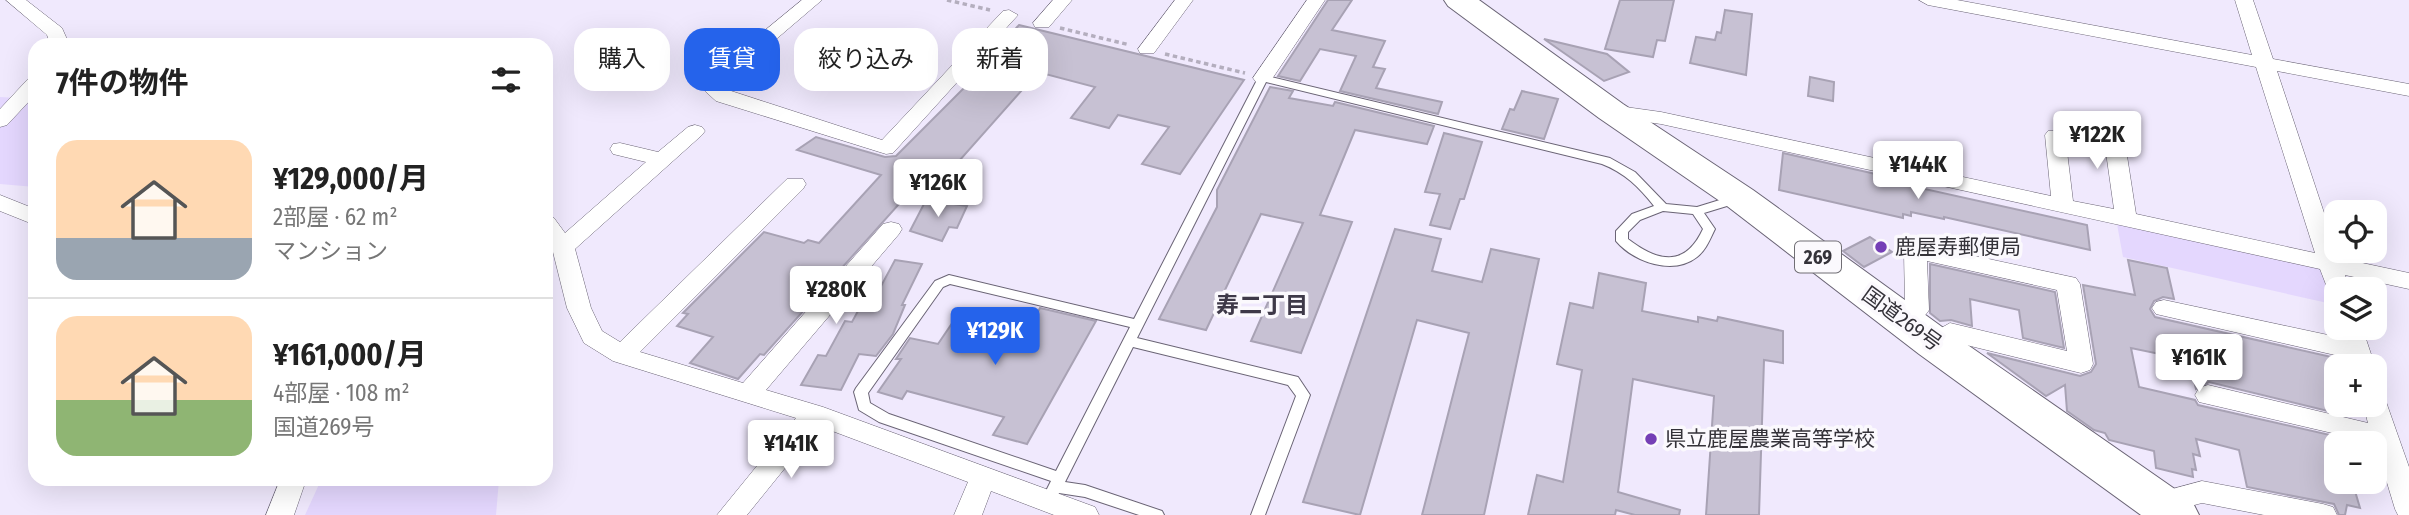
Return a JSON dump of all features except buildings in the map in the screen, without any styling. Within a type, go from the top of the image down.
[{"type":"highway","name":"国道269号","points":[[1459,0],[1611,111],[1740,198],[1934,343],[2168,509]]},
{"type":"street","points":[[15,0],[55,32],[58,38]]},
{"type":"street","points":[[813,0],[726,72],[719,79],[715,91],[723,97],[886,148],[1009,15]]},
{"type":"street","points":[[1042,23],[1063,0]]},
{"type":"street","points":[[1147,49],[1184,0]]},
{"type":"street","points":[[1262,78],[1316,0]]},
{"type":"street","points":[[1928,0],[2409,90]]},
{"type":"street","points":[[2244,0],[2334,277]]},
{"type":"street","points":[[0,121],[28,91]]},
{"type":"street","points":[[1611,111],[1661,118],[2409,281]]},
{"type":"street","points":[[2111,117],[2126,220]]},
{"type":"street","points":[[563,247],[695,131]]},
{"type":"street","points":[[2055,135],[2063,206]]},
{"type":"street","points":[[620,149],[662,160]]},
{"type":"street","points":[[622,355],[795,184]]},
{"type":"street","points":[[0,202],[28,215]]},
{"type":"street","points":[[747,395],[891,229]]},
{"type":"street","points":[[553,233],[563,247],[579,308],[593,337],[622,355],[814,414],[983,478],[1054,488],[1085,515]]},
{"type":"street","points":[[1900,318],[1917,310],[1915,251],[2068,285],[2081,364],[1950,332],[1934,343]]},
{"type":"street","points":[[2164,307],[2345,354]]},
{"type":"street","points":[[2208,395],[2361,431]]},
{"type":"street","points":[[731,515],[814,414]]},
{"type":"street","points":[[2387,440],[2409,509]]},
{"type":"street","points":[[968,515],[983,478]]},
{"type":"street","points":[[280,515],[291,486]]},
{"type":"street","points":[[2168,509],[2202,492],[2323,515]]},
{"type":"lane","points":[[1054,488],[1262,78],[1606,161],[1626,169],[1641,180],[1662,207]]},
{"type":"lane","points":[[1697,211],[1709,229],[1704,243],[1688,258],[1675,264],[1637,254],[1622,241],[1622,231],[1636,217],[1662,207],[1697,211],[1740,198]]},
{"type":"lane","points":[[1138,324],[949,279],[939,284],[861,392],[864,406],[884,418],[1054,488],[1085,491],[1157,515]]},
{"type":"lane","points":[[1129,341],[1293,381],[1300,387],[1303,396],[1258,515]]},
{"type":"path","points":[[947,0],[1009,15]]},
{"type":"path","points":[[1042,23],[1262,78]]},
{"type":"shaded area","points":[[0,97],[28,99],[28,186],[0,184]]},
{"type":"shaded area","points":[[2117,224],[2323,268],[2324,302],[2123,257]]},
{"type":"shaded area","points":[[318,486],[498,486],[496,515],[305,515]]},
{"type":"place","name":"鹿屋寿郵便局","points":[[1881,247]]},
{"type":"place","name":"県立鹿屋農業高等学校","points":[[1651,439]]},
{"type":"district","name":"寿二丁目","points":[[1262,305]]}]
